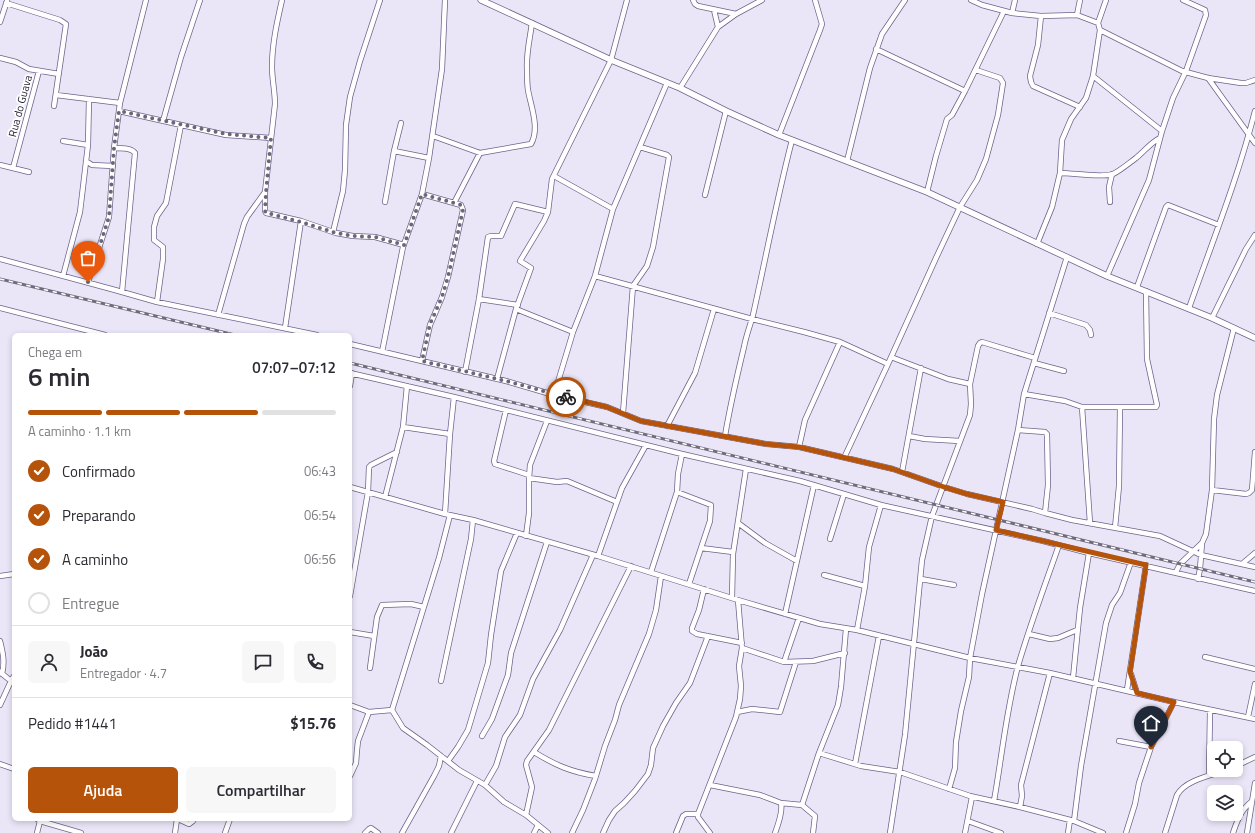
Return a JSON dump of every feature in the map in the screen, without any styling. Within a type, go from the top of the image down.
[{"type":"street","points":[[88,282],[109,217],[114,148],[120,103],[146,0]]},
{"type":"street","points":[[163,121],[181,57],[200,0]]},
{"type":"street","points":[[282,0],[275,32],[273,53],[272,69],[275,104],[265,211],[266,213],[333,232],[353,236],[375,237],[404,245]]},
{"type":"street","points":[[333,232],[343,191],[346,126],[350,97],[380,0]]},
{"type":"street","points":[[382,352],[404,245],[422,194],[433,136],[442,69],[445,0]]},
{"type":"street","points":[[481,0],[611,60],[667,82],[779,135],[927,192],[1107,276],[1189,308],[1255,338]]},
{"type":"street","points":[[497,379],[517,307],[531,268],[520,261],[544,222],[548,212],[554,176],[611,60],[627,0]]},
{"type":"street","points":[[693,0],[698,6],[736,14]]},
{"type":"street","points":[[680,88],[718,27],[736,14],[762,0]]},
{"type":"street","points":[[779,135],[822,24],[815,0]]},
{"type":"street","points":[[847,161],[876,49],[882,34],[905,0]]},
{"type":"street","points":[[970,0],[982,5],[1012,13],[1041,16],[1077,15],[1098,23]]},
{"type":"street","points":[[1012,13],[1015,0]]},
{"type":"street","points":[[1077,15],[1080,0]]},
{"type":"street","points":[[1038,244],[1052,207],[1060,173],[1062,140],[1069,124],[1086,98],[1093,76],[1100,30],[1098,23],[1106,0]]},
{"type":"street","points":[[1107,276],[1149,180],[1162,131],[1173,98],[1186,71],[1205,18],[1205,10],[1183,0]]},
{"type":"street","points":[[0,22],[7,1],[65,22],[66,27],[54,106]]},
{"type":"street","points":[[714,10],[718,27]]},
{"type":"street","points":[[927,192],[947,119],[952,115],[965,91],[1004,11]]},
{"type":"street","points":[[1041,16],[1038,45],[1030,76],[1031,82],[1033,86],[1080,107]]},
{"type":"street","points":[[433,136],[480,153],[531,144],[533,140],[534,124],[533,107],[528,91],[527,68],[532,23]]},
{"type":"street","points":[[1100,30],[1182,71],[1208,78],[1246,83],[1255,80]]},
{"type":"street","points":[[876,49],[965,91]]},
{"type":"street","points":[[0,58],[16,62],[29,69],[59,74]]},
{"type":"street","points":[[844,458],[960,207],[977,180],[986,159],[998,115],[1003,83],[1000,78],[976,70]]},
{"type":"street","name":"Rua do Guava","points":[[13,168],[39,71]]},
{"type":"street","points":[[1093,76],[1162,131]]},
{"type":"street","points":[[1208,78],[1255,143]]},
{"type":"street","points":[[554,395],[573,332],[595,276],[613,209],[667,82]]},
{"type":"street","points":[[56,94],[120,103]]},
{"type":"street","points":[[62,276],[80,212],[88,145],[89,99]]},
{"type":"street","points":[[119,111],[226,134],[271,138]]},
{"type":"street","points":[[705,195],[726,111]]},
{"type":"street","points":[[1189,308],[1219,225],[1249,135],[1255,111]]},
{"type":"street","points":[[385,202],[394,151],[401,123]]},
{"type":"street","points":[[157,302],[163,259],[163,247],[154,240],[154,227],[157,216],[166,203],[182,125]]},
{"type":"street","points":[[1060,173],[1112,174],[1124,168],[1152,143],[1160,138]]},
{"type":"street","points":[[725,436],[730,404],[752,319],[792,140]]},
{"type":"street","points":[[63,141],[88,145]]},
{"type":"street","points":[[623,413],[633,286],[647,266],[653,247],[669,157],[667,155],[640,147]]},
{"type":"street","points":[[114,148],[131,150],[135,153],[122,292]]},
{"type":"street","points":[[394,151],[429,158]]},
{"type":"street","points":[[454,203],[480,153]]},
{"type":"street","points":[[86,161],[92,165],[113,166]]},
{"type":"street","points":[[0,165],[29,172]]},
{"type":"street","points":[[85,171],[92,165]]},
{"type":"street","points":[[1110,202],[1109,187],[1112,174]]},
{"type":"street","points":[[554,176],[613,209]]},
{"type":"street","points":[[218,315],[244,224],[247,217],[266,192]]},
{"type":"street","points":[[422,194],[461,205],[463,210],[448,277],[442,297],[430,324],[422,361]]},
{"type":"street","points":[[465,372],[479,299],[488,237],[501,236],[516,204],[548,212]]},
{"type":"street","points":[[1137,287],[1168,205],[1219,225]]},
{"type":"street","points":[[285,328],[301,222]]},
{"type":"street","points":[[1212,318],[1246,249],[1255,235]]},
{"type":"street","points":[[948,789],[955,768],[956,742],[982,594],[1003,502],[1024,394],[1048,313],[1067,257]]},
{"type":"street","points":[[0,259],[157,302],[308,333]]},
{"type":"street","points":[[595,276],[840,342],[888,364]]},
{"type":"street","points":[[1024,394],[1065,401],[1082,407],[1156,407],[1157,405],[1148,359],[1146,291]]},
{"type":"street","points":[[479,299],[517,307],[573,332]]},
{"type":"street","points":[[0,308],[97,333]]},
{"type":"street","points":[[667,426],[695,373],[714,309]]},
{"type":"street","points":[[1048,313],[1086,325],[1090,330],[1091,335]]},
{"type":"street","points":[[1198,578],[1202,543],[1208,525],[1212,490],[1214,419],[1217,395],[1234,328]]},
{"type":"street","points":[[799,447],[805,420],[840,342]]},
{"type":"street","points":[[890,833],[900,772],[913,668],[922,560],[932,516],[970,415],[970,384],[978,346],[982,342],[1064,371]]},
{"type":"street","points":[[352,344],[607,407],[641,421],[766,444],[799,447],[893,469],[967,494],[1032,508],[1045,513],[1090,523],[1160,536],[1201,555],[1255,567]]},
{"type":"street","points":[[891,357],[948,379],[970,384]]},
{"type":"street","points":[[902,472],[921,368]]},
{"type":"street","points":[[352,373],[682,454],[746,468],[814,485],[881,505],[996,530],[1255,591]]},
{"type":"street","points":[[385,497],[403,427],[407,386]]},
{"type":"street","points":[[454,397],[450,434],[447,515],[439,558],[392,710],[403,728],[428,745],[459,770],[477,782],[485,785],[504,802],[526,815],[548,833]]},
{"type":"street","points":[[1082,407],[1090,523]]},
{"type":"street","points":[[1115,528],[1119,486],[1120,407]]},
{"type":"street","points":[[506,410],[494,461],[495,464],[529,476],[558,482],[567,481],[617,502]]},
{"type":"street","points":[[526,536],[529,513],[530,465],[547,420]]},
{"type":"street","points":[[403,427],[450,434]]},
{"type":"street","points":[[1018,430],[1045,432],[1047,434],[1048,485],[1045,513]]},
{"type":"street","points":[[909,436],[925,439],[960,441]]},
{"type":"street","points":[[485,785],[496,766],[505,737],[520,716],[533,679],[560,630],[596,555],[622,488],[646,445]]},
{"type":"street","points":[[352,584],[368,492],[369,467],[371,464],[397,452]]},
{"type":"street","points":[[1212,490],[1246,494],[1249,493],[1252,490],[1255,452]]},
{"type":"street","points":[[651,572],[677,492],[678,474],[682,454]]},
{"type":"street","points":[[732,598],[733,552],[746,468]]},
{"type":"street","points":[[785,614],[814,485]]},
{"type":"street","points":[[352,487],[447,515],[473,520],[596,555],[738,600],[820,624],[857,630],[970,658],[1018,666],[1255,719]]},
{"type":"street","points":[[677,492],[711,505],[710,521],[689,584]]},
{"type":"street","points":[[830,539],[844,494]]},
{"type":"street","points":[[857,630],[865,586],[869,547],[881,505]]},
{"type":"street","points":[[442,681],[471,539],[473,520]]},
{"type":"street","points":[[738,523],[769,546],[797,561]]},
{"type":"street","points":[[448,761],[468,730],[488,663],[501,571],[517,533]]},
{"type":"street","points":[[482,736],[492,718],[508,675],[511,652],[547,542]]},
{"type":"street","points":[[1176,572],[1180,564],[1202,543]]},
{"type":"street","points":[[994,802],[1007,721],[1018,666],[1059,545]]},
{"type":"street","points":[[701,548],[733,552]]},
{"type":"street","points":[[1073,678],[1080,608],[1089,553]]},
{"type":"street","points":[[1242,564],[1255,554]]},
{"type":"street","points":[[1068,833],[1072,820],[1106,624],[1112,605],[1123,587],[1131,562]]},
{"type":"street","points":[[1127,690],[1146,565]]},
{"type":"street","points":[[526,815],[532,787],[526,762],[549,730],[631,566]]},
{"type":"street","points":[[0,576],[12,574]]},
{"type":"street","points":[[824,575],[865,586]]},
{"type":"street","points":[[572,833],[583,810],[596,776],[619,705],[648,634],[656,610],[661,576]]},
{"type":"street","points":[[921,579],[954,585]]},
{"type":"street","points":[[704,589],[692,628],[692,631],[697,634],[742,645],[784,662],[818,660],[845,653]]},
{"type":"street","points":[[710,833],[698,818],[698,814],[737,712],[740,699],[741,686],[739,666],[742,645],[738,600]]},
{"type":"street","points":[[370,668],[377,617],[382,605],[411,604],[424,607]]},
{"type":"street","points":[[784,662],[799,618]]},
{"type":"street","points":[[802,804],[819,753],[838,705],[845,653],[846,629]]},
{"type":"street","points":[[1029,634],[1050,639],[1058,638],[1078,630]]},
{"type":"street","points":[[352,632],[374,636]]},
{"type":"street","points":[[603,833],[615,811],[635,792],[648,774],[651,765],[653,748],[676,703],[690,684],[708,636]]},
{"type":"street","points":[[855,764],[880,636]]},
{"type":"street","points":[[0,641],[4,663],[1,673],[12,682],[0,705]]},
{"type":"street","points":[[1204,657],[1255,669]]},
{"type":"street","points":[[737,712],[752,709],[780,712],[796,662]]},
{"type":"street","points":[[1130,672],[1137,693]]},
{"type":"street","points":[[1020,807],[1022,796],[1021,785],[1050,673]]},
{"type":"street","points":[[1248,717],[1255,684]]},
{"type":"street","points":[[1126,833],[1145,762],[1174,702]]},
{"type":"street","points":[[352,706],[369,712],[392,710]]},
{"type":"street","points":[[1210,710],[1210,741]]},
{"type":"street","points":[[352,772],[356,763],[358,741],[369,712]]},
{"type":"street","points":[[1119,741],[1151,747]]},
{"type":"street","points":[[534,752],[571,771],[596,776]]},
{"type":"street","points":[[819,753],[855,764],[900,772],[972,797],[1072,820],[1103,833]]},
{"type":"street","points":[[402,833],[434,776],[439,766],[441,756]]},
{"type":"street","points":[[1243,763],[1255,757]]},
{"type":"street","points":[[0,764],[12,768]]},
{"type":"street","points":[[1165,833],[1179,790],[1195,780],[1207,776]]},
{"type":"street","points":[[451,833],[477,782]]},
{"type":"street","points":[[1247,833],[1255,783]]},
{"type":"street","points":[[710,784],[760,795],[781,803],[802,804],[804,808],[808,809],[815,816],[813,833]]},
{"type":"street","points":[[964,833],[972,797]]},
{"type":"street","points":[[1232,833],[1240,814],[1245,807],[1252,802]]},
{"type":"street","points":[[775,833],[782,806],[781,803]]},
{"type":"street","points":[[676,833],[683,816],[686,814],[698,814]]},
{"type":"street","points":[[968,820],[1000,833]]},
{"type":"street","points":[[37,833],[39,821]]},
{"type":"street","points":[[42,821],[81,833]]},
{"type":"street","points":[[175,833],[177,821]]},
{"type":"street","points":[[182,821],[189,824],[193,821]]},
{"type":"street","points":[[225,833],[229,821]]},
{"type":"street","points":[[534,833],[538,825]]},
{"type":"street","points":[[365,833],[371,828],[378,833]]},
{"type":"railway","points":[[0,279],[227,333]]},
{"type":"railway","points":[[352,363],[1255,582]]},
{"type":"way so far","points":[[88,282],[109,217],[114,148],[119,111],[226,134],[271,138],[266,192],[266,213],[336,233],[353,236],[375,237],[404,245],[422,194],[461,205],[463,210],[448,277],[442,297],[430,324],[422,361],[566,397]]},
{"type":"route","points":[[566,397],[607,407],[641,421],[766,444],[799,447],[893,469],[967,494],[1003,502],[996,530],[1089,553],[1146,565],[1130,672],[1137,693],[1174,702],[1151,747]]}]
